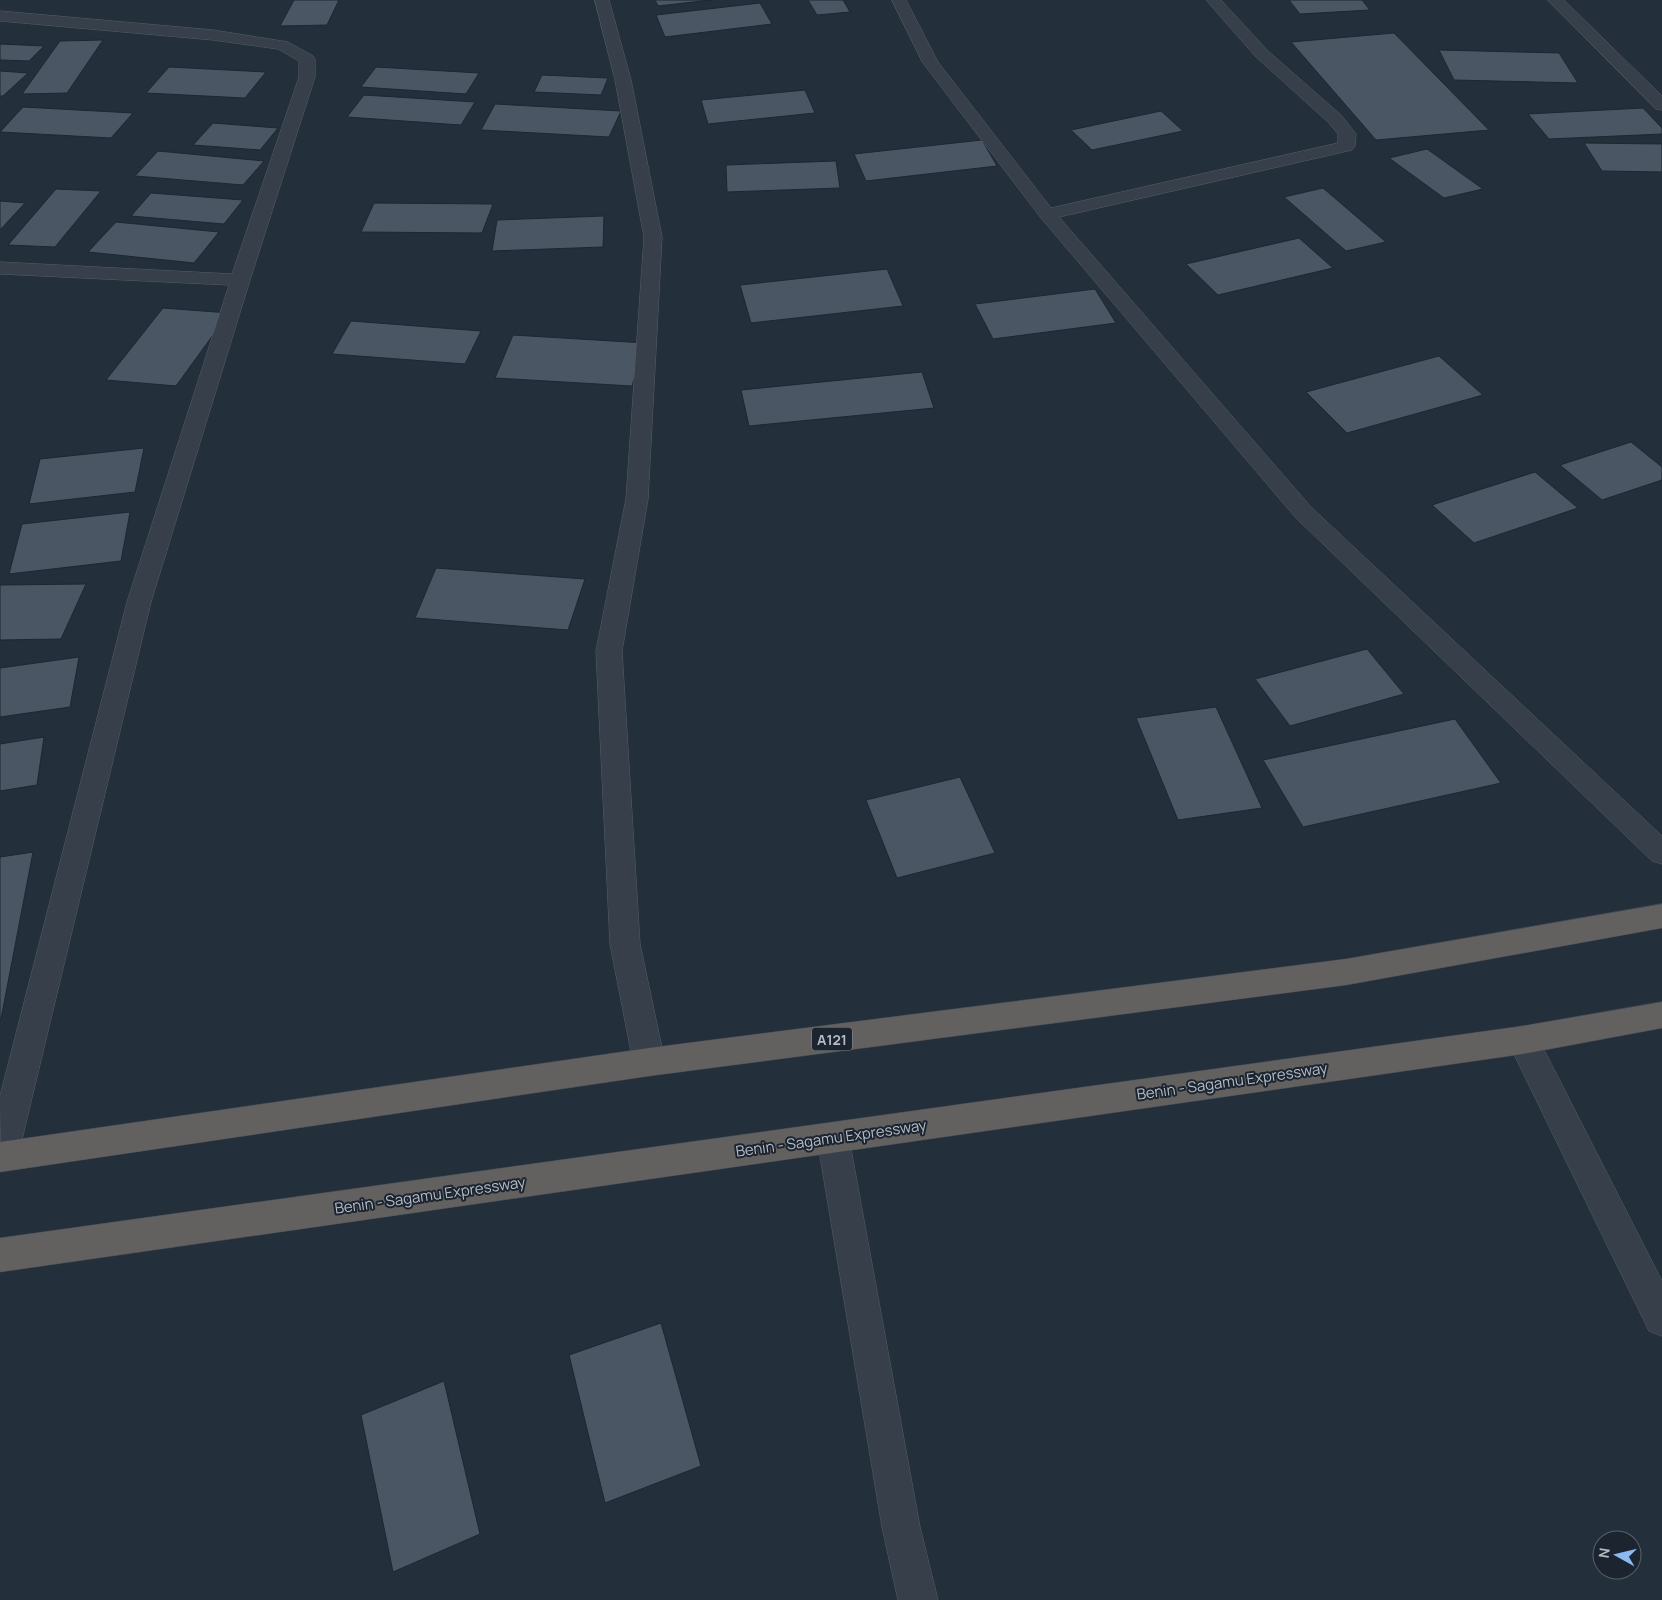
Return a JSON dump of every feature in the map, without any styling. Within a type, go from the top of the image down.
[{"type":"highway","name":"A121","points":[[0,1157],[649,1062],[1346,972],[1662,916]]},
{"type":"highway","name":"Benin - Sagamu Expressway","points":[[0,1255],[1524,1040],[1662,1015]]},
{"type":"street","points":[[602,0],[623,80],[654,237],[637,499],[609,651],[625,944],[649,1062]]},
{"type":"street","points":[[899,0],[931,64],[1046,214],[1303,512],[1662,853]]},
{"type":"street","points":[[1046,214],[1346,146],[1347,134],[1335,119],[1262,54],[1213,0]]},
{"type":"street","points":[[1554,0],[1662,105]]},
{"type":"street","points":[[0,16],[213,35],[282,45],[307,59],[307,77],[240,280],[139,602],[0,1157]]},
{"type":"street","points":[[0,268],[240,280]]},
{"type":"street","points":[[1524,1040],[1662,1318]]},
{"type":"street","points":[[833,1138],[901,1527],[918,1600]]},
{"type":"building","points":[[294,0],[339,0],[327,25],[280,26]]},
{"type":"building","points":[[655,0],[711,0],[658,6]]},
{"type":"building","points":[[808,0],[843,0],[850,12],[817,15]]},
{"type":"building","points":[[1289,0],[1362,0],[1370,10],[1300,14]]},
{"type":"building","points":[[760,3],[772,24],[665,37],[656,15]]},
{"type":"building","points":[[1394,33],[1489,130],[1376,140],[1291,42]]},
{"type":"building","points":[[103,40],[67,93],[22,94],[60,41]]},
{"type":"building","points":[[0,44],[44,46],[29,61],[0,60]]},
{"type":"building","points":[[1439,50],[1559,53],[1578,83],[1454,80]]},
{"type":"building","points":[[169,67],[266,72],[245,98],[146,93]]},
{"type":"building","points":[[376,67],[479,73],[466,94],[361,87]]},
{"type":"building","points":[[0,71],[28,73],[3,96],[0,96]]},
{"type":"building","points":[[542,75],[608,78],[601,95],[534,92]]},
{"type":"building","points":[[805,90],[815,113],[708,124],[701,100]]},
{"type":"building","points":[[364,95],[475,102],[461,125],[347,117]]},
{"type":"building","points":[[495,104],[621,111],[609,137],[481,130]]},
{"type":"building","points":[[23,107],[133,113],[111,138],[0,132]]},
{"type":"building","points":[[1643,108],[1662,128],[1662,134],[1549,139],[1528,114]]},
{"type":"building","points":[[1161,111],[1183,131],[1092,150],[1071,130]]},
{"type":"building","points":[[213,123],[278,128],[260,150],[193,145]]},
{"type":"building","points":[[982,140],[997,166],[866,181],[854,154]]},
{"type":"building","points":[[1584,143],[1662,144],[1662,172],[1602,171]]},
{"type":"building","points":[[1427,149],[1483,189],[1444,198],[1389,158]]},
{"type":"building","points":[[158,151],[264,161],[243,185],[135,176]]},
{"type":"building","points":[[836,161],[840,188],[727,192],[726,165]]},
{"type":"building","points":[[1323,188],[1386,242],[1346,251],[1284,197]]},
{"type":"building","points":[[56,189],[101,191],[55,247],[8,245]]},
{"type":"building","points":[[151,193],[243,200],[224,224],[131,216]]},
{"type":"building","points":[[0,201],[25,203],[0,230]]},
{"type":"building","points":[[374,203],[493,204],[482,233],[361,232]]},
{"type":"building","points":[[604,216],[603,247],[492,251],[497,220]]},
{"type":"building","points":[[116,222],[219,232],[194,263],[88,252]]},
{"type":"building","points":[[1299,238],[1333,268],[1218,295],[1186,264]]},
{"type":"building","points":[[887,269],[903,306],[751,323],[740,285]]},
{"type":"building","points":[[1095,289],[1116,323],[993,339],[975,304]]},
{"type":"building","points":[[163,308],[229,313],[176,386],[106,380]]},
{"type":"building","points":[[351,321],[481,331],[465,364],[332,354]]},
{"type":"building","points":[[513,335],[645,343],[632,386],[495,378]]},
{"type":"building","points":[[1439,356],[1483,395],[1347,433],[1306,392]]},
{"type":"building","points":[[922,372],[934,408],[749,426],[741,390]]},
{"type":"building","points":[[1631,442],[1662,467],[1662,480],[1602,500],[1560,465]]},
{"type":"building","points":[[144,448],[135,492],[29,504],[40,459]]},
{"type":"building","points":[[1535,472],[1578,508],[1474,543],[1432,505]]},
{"type":"building","points":[[130,512],[121,561],[9,574],[22,524]]},
{"type":"building","points":[[436,568],[585,579],[568,630],[415,618]]},
{"type":"building","points":[[86,584],[61,639],[0,640],[0,585]]},
{"type":"building","points":[[1367,649],[1404,694],[1290,726],[1255,679]]},
{"type":"building","points":[[79,657],[70,707],[0,717],[0,668]]},
{"type":"building","points":[[1216,707],[1262,808],[1178,820],[1136,718]]},
{"type":"building","points":[[1455,719],[1501,783],[1303,827],[1263,760]]},
{"type":"building","points":[[44,737],[37,785],[0,791],[0,744]]},
{"type":"building","points":[[960,777],[995,853],[897,878],[866,800]]},
{"type":"building","points":[[33,852],[1,1019],[0,1019],[0,857]]},
{"type":"building","points":[[661,1323],[701,1466],[605,1503],[569,1355]]},
{"type":"building","points":[[444,1381],[480,1534],[393,1572],[361,1415]]}]
